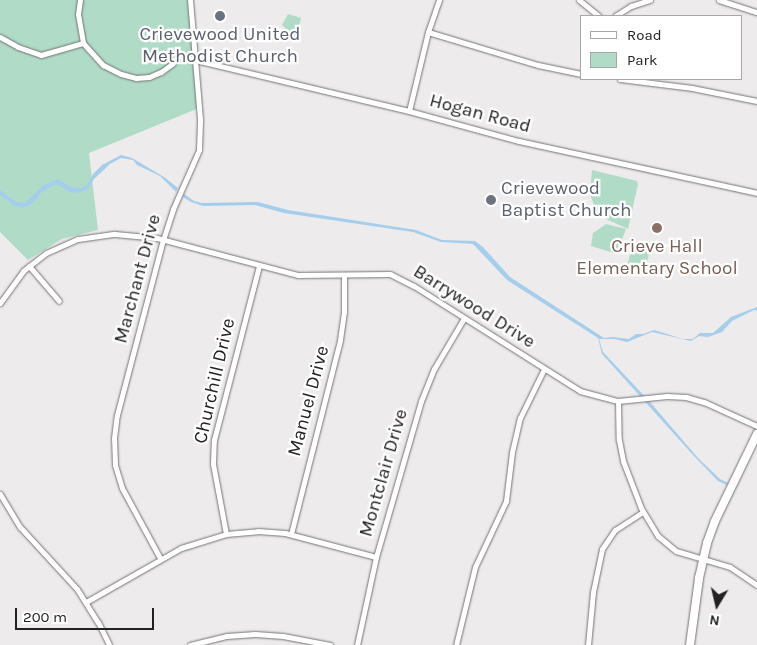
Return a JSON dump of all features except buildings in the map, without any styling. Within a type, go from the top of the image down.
[{"type":"street","points":[[0,37],[18,47],[41,54],[83,43],[78,18],[80,0]]},
{"type":"street","name":"Marchant Drive","points":[[160,558],[122,488],[115,466],[113,443],[117,415],[163,240],[198,150],[200,125],[190,0]]},
{"type":"street","points":[[409,111],[428,32],[439,0]]},
{"type":"street","points":[[579,0],[598,15]]},
{"type":"street","points":[[617,15],[631,6],[650,0]]},
{"type":"street","points":[[719,0],[757,12]]},
{"type":"street","points":[[428,32],[538,65],[580,74]]},
{"type":"street","name":"Hogan Road","points":[[83,43],[103,65],[131,77],[143,78],[155,75],[172,64],[178,56],[295,82],[519,141],[757,194]]},
{"type":"street","points":[[628,80],[692,88],[757,101]]},
{"type":"street","name":"Barrywood Drive","points":[[0,303],[16,279],[29,266],[54,248],[82,238],[121,234],[163,240],[298,275],[367,273],[393,276],[414,286],[580,391],[618,402],[677,396],[699,400],[757,426]]},
{"type":"street","points":[[29,266],[59,301]]},
{"type":"street","name":"Churchill Drive","points":[[226,534],[213,464],[214,440],[259,266]]},
{"type":"street","name":"Manuel Drive","points":[[291,534],[340,340],[344,316],[344,275]]},
{"type":"street","name":"Montclair Drive","points":[[357,645],[376,557],[425,389],[434,369],[464,318]]},
{"type":"street","points":[[456,645],[477,562],[506,502],[512,452],[520,418],[544,369]]},
{"type":"street","points":[[618,402],[622,456],[643,512],[655,532],[665,544],[680,553],[730,566],[757,585]]},
{"type":"street","points":[[690,645],[702,560],[715,521],[757,434]]},
{"type":"street","points":[[0,494],[20,528],[67,576],[86,602],[110,645]]},
{"type":"street","points":[[588,645],[593,592],[602,549],[615,530],[643,512]]},
{"type":"street","points":[[86,602],[160,558],[190,544],[226,534],[258,531],[291,534],[376,557]]},
{"type":"street","points":[[190,645],[227,636],[255,634],[289,637],[330,645]]},
{"type":"green space","points":[[0,0],[190,0],[199,108],[89,153],[98,230],[62,239],[28,260],[0,232]]},
{"type":"green space","points":[[288,14],[301,18],[296,38],[282,25]]},
{"type":"green space","points":[[592,170],[637,181],[638,184],[628,229],[608,220],[595,209],[590,193]]},
{"type":"green space","points":[[606,224],[626,229],[618,250],[614,253],[591,246],[593,233]]},
{"type":"green space","points":[[632,243],[641,246],[649,254],[647,262],[642,265],[636,264],[635,270],[627,268]]},
{"type":"water","points":[[121,155],[132,158],[164,177],[178,188],[176,192],[160,176],[137,165],[133,160],[121,158],[110,164],[94,179],[88,189],[81,192],[72,193],[56,184],[42,192],[32,204],[23,208],[15,206],[0,195],[0,190],[16,202],[25,203],[42,186],[58,179],[71,187],[81,188],[87,185],[93,174],[102,165]]},
{"type":"water","points":[[184,194],[194,201],[202,203],[258,202],[288,210],[416,230],[442,240],[475,241],[483,247],[510,277],[604,338],[629,339],[636,334],[643,334],[654,330],[683,339],[693,339],[700,333],[713,333],[731,317],[757,307],[757,311],[754,310],[732,321],[722,332],[708,337],[699,336],[691,341],[652,332],[627,342],[614,339],[599,339],[603,352],[650,402],[698,458],[720,479],[728,483],[727,485],[718,481],[693,455],[602,354],[598,338],[507,280],[473,244],[441,242],[413,232],[284,213],[255,205],[203,206],[183,197]]},
{"type":"place","name":"Crievewood United Methodist Church","points":[[220,16]]},
{"type":"place","name":"Crievewood Baptist Church","points":[[491,200]]},
{"type":"place","name":"Crieve Hall Elementary School","points":[[657,228]]}]
